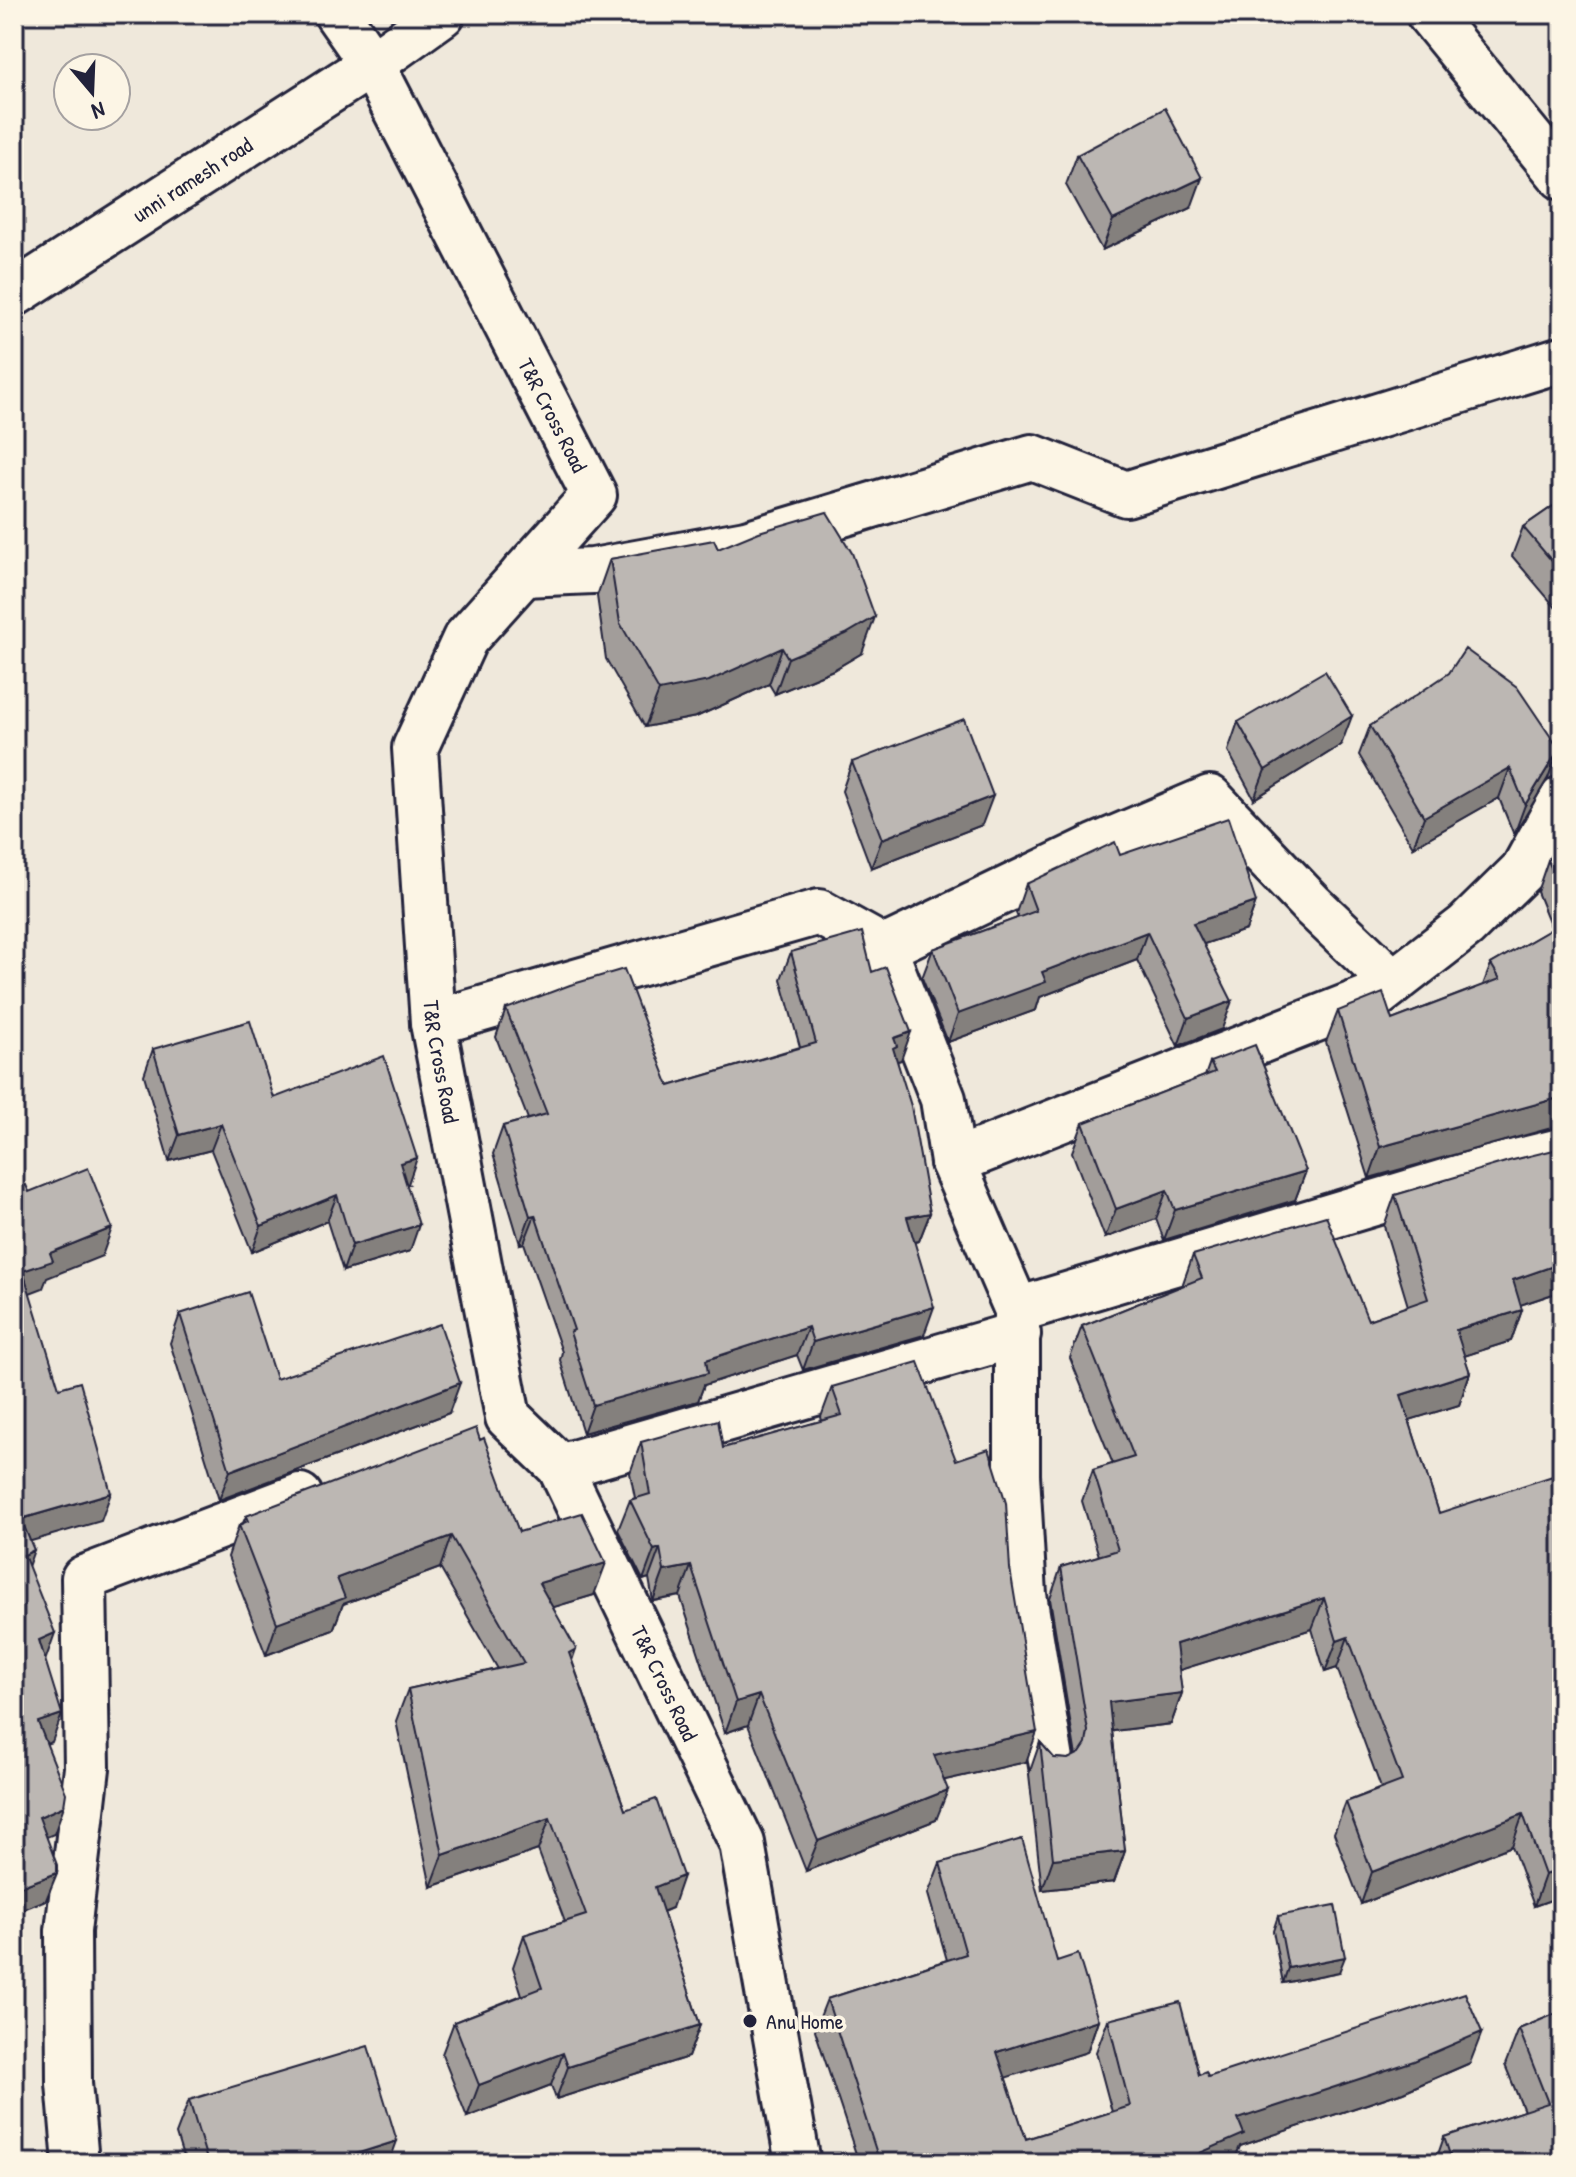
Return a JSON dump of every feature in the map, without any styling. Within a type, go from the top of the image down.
[{"type":"street","name":"T&R Cross Road","points":[[337,14],[372,64],[594,495],[465,639],[415,748],[433,1023],[508,1417],[560,1467],[742,1843],[798,2163]]},
{"type":"street","name":"unni ramesh road","points":[[14,294],[372,64],[442,14]]},
{"type":"street","points":[[1429,14],[1562,177]]},
{"type":"street","points":[[523,574],[593,571],[746,543],[1032,457],[1126,494],[1562,359]]},
{"type":"street","points":[[884,948],[1095,847],[1210,798],[1311,904],[1393,982]]},
{"type":"street","points":[[953,1162],[1377,995],[1466,926],[1523,870],[1562,799]]},
{"type":"street","points":[[433,1023],[819,912],[884,948],[943,1099],[953,1162],[1018,1322],[1017,1475],[1024,1595],[1052,1766]]},
{"type":"street","points":[[560,1467],[1491,1168],[1561,1151],[1562,1155]]},
{"type":"street","points":[[465,1433],[508,1417]]},
{"type":"street","points":[[76,2163],[69,2083],[68,1931],[87,1768],[84,1578],[333,1483]]},
{"type":"building","points":[[1165,108],[1202,178],[1113,220],[1077,155]]},
{"type":"building","points":[[1562,500],[1562,573],[1523,527]]},
{"type":"building","points":[[827,512],[852,553],[875,617],[846,634],[788,658],[782,648],[709,681],[659,691],[620,623],[610,559],[714,540],[718,549],[759,532]]},
{"type":"building","points":[[1465,649],[1517,687],[1559,749],[1525,805],[1510,768],[1424,817],[1370,726],[1449,673]]},
{"type":"building","points":[[1325,671],[1352,716],[1265,770],[1238,722]]},
{"type":"building","points":[[964,719],[993,796],[882,839],[852,762]]},
{"type":"building","points":[[1228,818],[1256,902],[1193,923],[1232,1001],[1188,1018],[1147,932],[1042,972],[1046,982],[958,1014],[933,949],[1036,911],[1026,884],[1115,842],[1120,855]]},
{"type":"building","points":[[1562,837],[1562,895],[1548,860]]},
{"type":"building","points":[[1562,923],[1562,1097],[1380,1147],[1338,1011],[1383,993],[1392,1020],[1500,979],[1491,964]]},
{"type":"building","points":[[862,932],[872,972],[886,967],[911,1032],[894,1038],[897,1046],[893,1048],[911,1106],[930,1213],[907,1217],[934,1307],[813,1342],[808,1327],[706,1360],[708,1373],[593,1405],[570,1332],[574,1330],[535,1215],[530,1216],[503,1126],[547,1114],[506,1009],[624,969],[669,1086],[816,1043],[791,952]]},
{"type":"building","points":[[250,1021],[274,1098],[384,1056],[417,1158],[400,1163],[419,1225],[352,1245],[337,1195],[261,1226],[221,1124],[179,1135],[153,1049]]},
{"type":"building","points":[[1255,1045],[1306,1171],[1175,1210],[1167,1190],[1116,1209],[1083,1123],[1215,1072],[1210,1062]]},
{"type":"building","points":[[1562,1148],[1562,1263],[1513,1280],[1522,1310],[1456,1330],[1470,1373],[1401,1395],[1439,1513],[1562,1473],[1562,1869],[1545,1875],[1523,1814],[1372,1872],[1346,1802],[1402,1781],[1348,1637],[1337,1641],[1324,1598],[1176,1644],[1182,1693],[1109,1702],[1125,1851],[1053,1859],[1040,1742],[1054,1758],[1068,1759],[1080,1753],[1086,1744],[1088,1731],[1061,1567],[1118,1550],[1093,1470],[1134,1457],[1082,1326],[1202,1278],[1193,1255],[1326,1216],[1368,1320],[1428,1299],[1395,1195]]},
{"type":"building","points":[[88,1168],[112,1228],[50,1253],[53,1261],[23,1271],[59,1388],[80,1382],[111,1493],[21,1519],[34,1550],[24,1555],[55,1633],[39,1640],[62,1714],[38,1722],[66,1793],[64,1806],[39,1817],[57,1865],[57,1873],[14,1889],[14,1189],[26,1185],[29,1192]]},
{"type":"building","points":[[248,1292],[276,1379],[440,1324],[460,1383],[230,1471],[180,1314]]},
{"type":"building","points":[[918,1362],[956,1460],[989,1449],[1006,1503],[1010,1569],[1037,1732],[934,1755],[948,1790],[818,1841],[759,1695],[736,1702],[691,1566],[664,1571],[660,1548],[654,1550],[630,1500],[650,1494],[641,1442],[718,1420],[723,1448],[842,1415],[832,1387]]},
{"type":"building","points":[[476,1428],[480,1440],[484,1438],[519,1532],[582,1513],[606,1563],[539,1583],[576,1649],[569,1653],[625,1810],[656,1799],[683,1876],[655,1887],[700,2025],[568,2067],[563,2053],[479,2085],[454,2022],[542,1988],[524,1935],[586,1915],[550,1818],[443,1855],[408,1689],[524,1663],[451,1536],[337,1578],[345,1598],[277,1623],[239,1525],[248,1521],[246,1516]]},
{"type":"building","points":[[1022,1839],[1057,1961],[1078,1954],[1098,2020],[997,2052],[1026,2139],[1130,2106],[1108,2020],[1180,2002],[1199,2075],[1206,2072],[1208,2077],[1465,1993],[1482,2032],[1414,2061],[1238,2119],[1244,2134],[1177,2163],[880,2163],[827,1999],[966,1954],[940,1863]]},
{"type":"building","points":[[1335,1905],[1345,1957],[1288,1968],[1278,1916]]},
{"type":"building","points":[[1562,2011],[1562,2163],[1438,2163],[1451,2158],[1444,2137],[1548,2103],[1519,2029]]},
{"type":"building","points":[[368,2046],[397,2141],[349,2156],[353,2163],[208,2163],[189,2100]]},
{"type":"place","name":"Anu Home","points":[[750,2021]]}]
